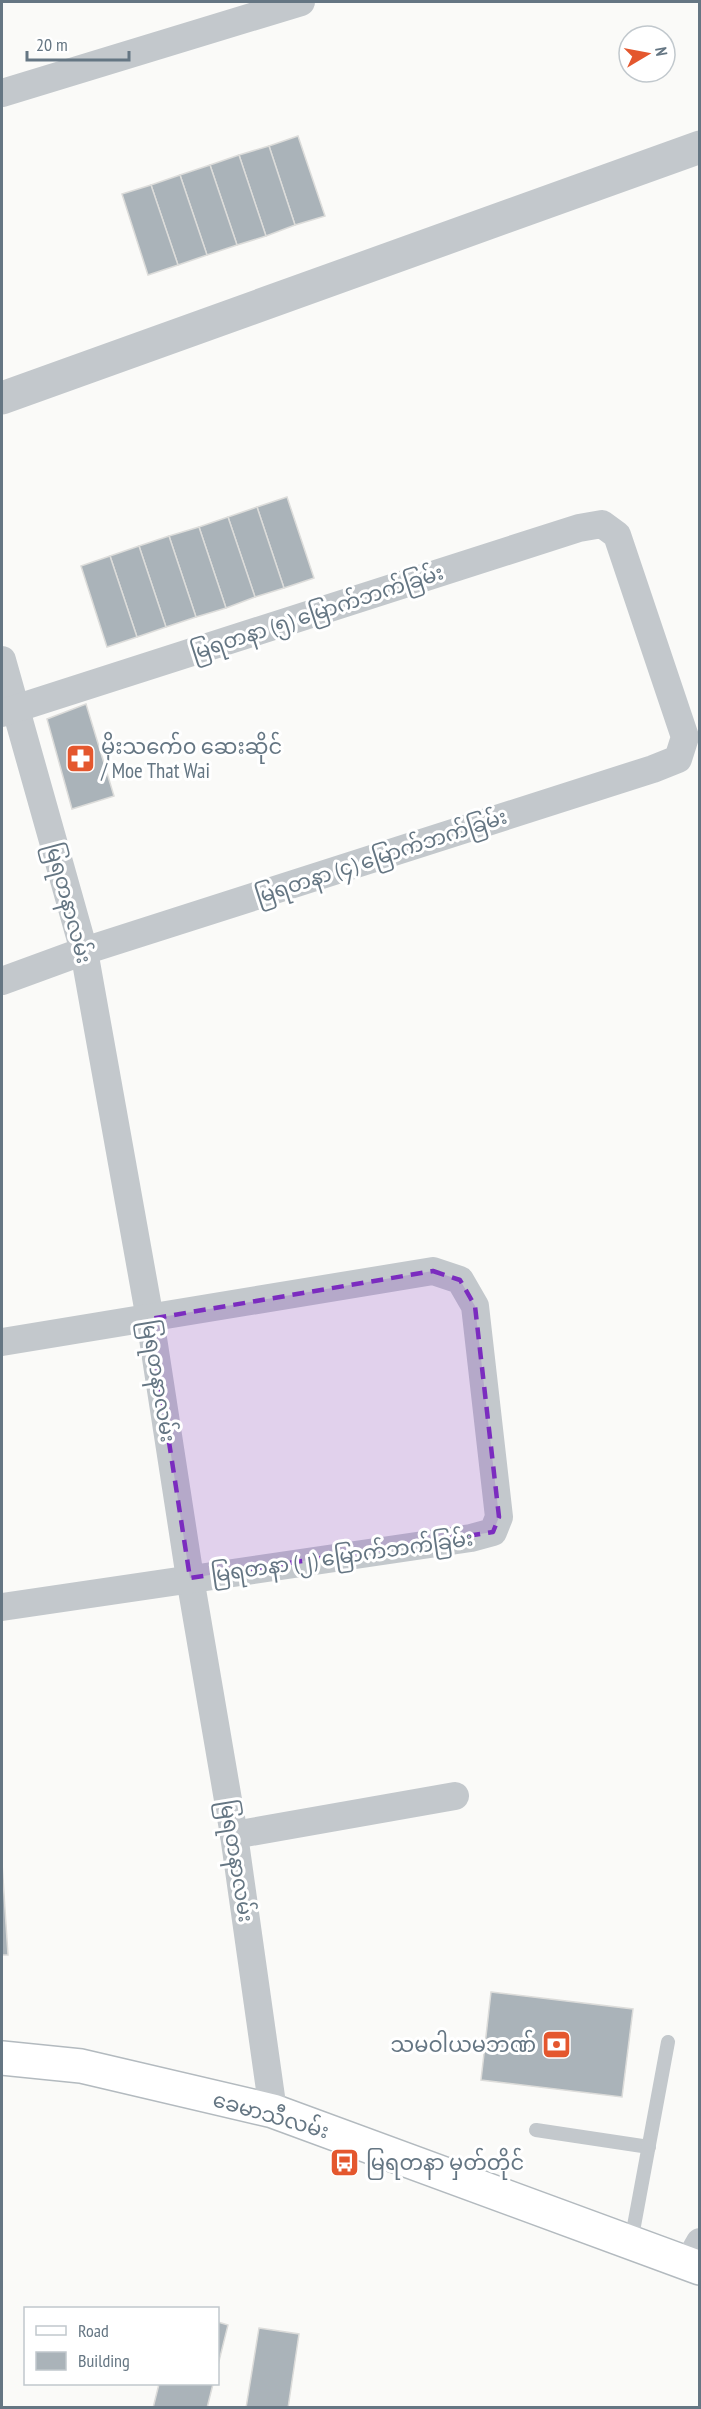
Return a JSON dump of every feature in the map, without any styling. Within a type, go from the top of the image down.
[{"type":"main road","name":"ခေမာသီလမ်း","points":[[2,2058],[81,2066],[273,2111],[631,2242],[696,2258]]},
{"type":"street","points":[[2,93],[301,2]]},
{"type":"street","points":[[2,398],[699,147]]},
{"type":"street","name":"မြရတနာ (၅) မြောက်ဘက်ခြမ်း","points":[[9,711],[579,528],[602,524],[617,535],[685,737],[678,759]]},
{"type":"street","name":"မြရတနာလမ်း","points":[[2,660],[9,711],[84,951],[150,1319],[190,1578],[234,1835],[273,2111]]},
{"type":"street","name":"မြရတနာ (၄) မြောက်ဘက်ခြမ်း","points":[[2,981],[84,951],[653,769],[678,759]]},
{"type":"street","name":"မြရတနာ (၂) မြောက်ဘက်ခြမ်း","points":[[2,1607],[471,1538],[493,1532],[499,1517],[476,1306],[460,1280],[434,1271],[150,1319]]},
{"type":"street","points":[[2,1342],[150,1319]]},
{"type":"street","points":[[234,1835],[455,1796]]},
{"type":"lane","points":[[631,2242],[668,2042]]},
{"type":"lane","points":[[536,2130],[649,2146]]},
{"type":"highlighted area","points":[[433,1271],[460,1280],[475,1306],[499,1517],[493,1532],[190,1578],[150,1319]]},
{"type":"building","points":[[298,136],[325,216],[295,225],[269,146]]},
{"type":"building","points":[[269,146],[295,225],[266,236],[239,155]]},
{"type":"building","points":[[239,155],[266,236],[237,245],[210,165]]},
{"type":"building","points":[[210,165],[237,245],[207,255],[180,175]]},
{"type":"building","points":[[180,175],[207,255],[178,265],[151,185]]},
{"type":"building","points":[[151,185],[178,265],[148,275],[122,194]]},
{"type":"building","points":[[287,497],[314,578],[284,588],[257,507]]},
{"type":"building","points":[[257,507],[284,588],[255,597],[228,517]]},
{"type":"building","points":[[228,517],[255,597],[226,608],[199,527]]},
{"type":"building","points":[[199,527],[226,608],[196,617],[169,536]]},
{"type":"building","points":[[169,536],[196,617],[166,627],[139,546]]},
{"type":"building","points":[[139,546],[166,627],[137,637],[110,556]]},
{"type":"building","points":[[110,556],[137,637],[107,647],[81,566]]},
{"type":"building","name":"မိုးသက်ေ၀ ဆေးဆိုင် / Moe That Wai","points":[[86,704],[114,796],[72,809],[47,719]]},
{"type":"building","points":[[2,1863],[8,1955],[2,1955]]},
{"type":"building","name":"သမဝါယမဘဏ်","points":[[491,1992],[633,2009],[622,2097],[481,2080]]},
{"type":"building","points":[[219,2322],[228,2325],[219,2361]]},
{"type":"building","points":[[259,2328],[299,2334],[288,2408],[246,2408]]},
{"type":"building","points":[[159,2385],[213,2385],[207,2408],[153,2408]]},
{"type":"place","name":"မိုးသက်ေ၀ ဆေးဆိုင် / Moe That Wai","points":[[80,758]]},
{"type":"place","name":"သမဝါယမဘဏ်","points":[[557,2044]]},
{"type":"place","name":"မြရတနာ မှတ်တိုင်","points":[[345,2162]]}]
